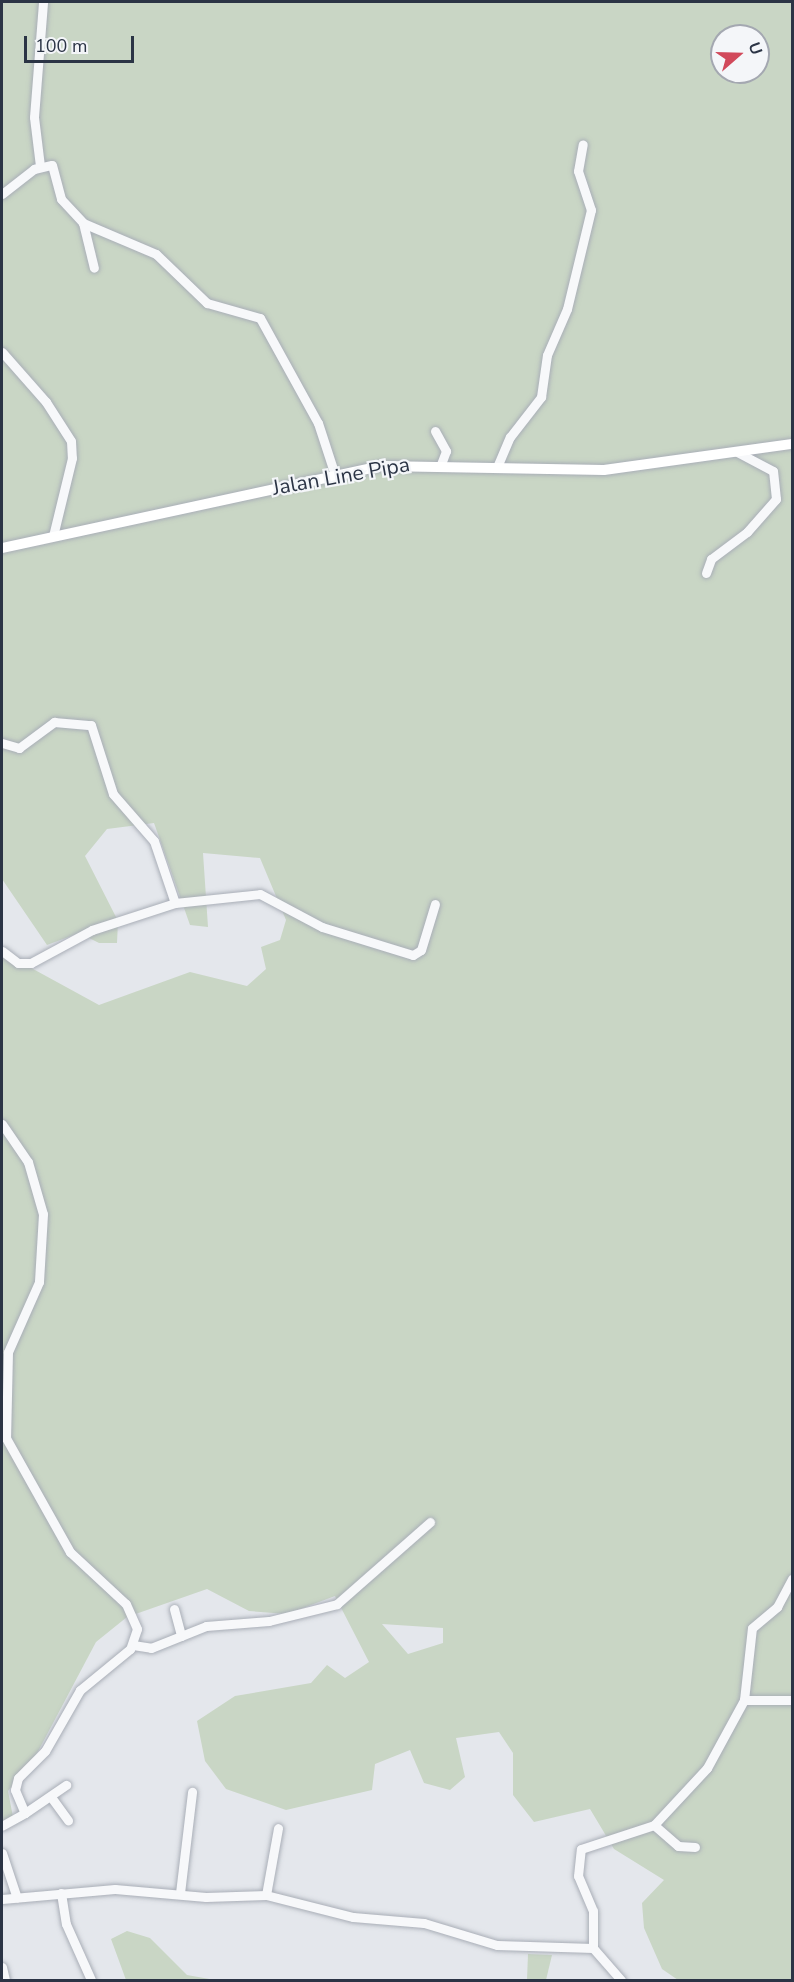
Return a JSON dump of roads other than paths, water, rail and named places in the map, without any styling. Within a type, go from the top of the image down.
[{"type":"main road","name":"Jalan Line Pipa","points":[[2,548],[381,466],[441,464],[604,470],[792,444]]},
{"type":"street","points":[[40,166],[34,117],[43,2]]},
{"type":"street","points":[[497,467],[510,437],[541,397],[547,355],[567,309],[591,210],[578,171],[582,144]]},
{"type":"street","points":[[2,194],[40,166],[56,169],[61,199],[83,223],[156,254],[207,303],[260,318],[318,423],[335,475]]},
{"type":"street","points":[[83,223],[94,268]]},
{"type":"street","points":[[2,352],[46,402],[71,441],[72,458],[53,536]]},
{"type":"street","points":[[435,431],[446,451],[441,464]]},
{"type":"street","points":[[706,573],[711,559],[747,532],[776,499],[773,471],[737,452]]},
{"type":"street","points":[[2,743],[19,748],[54,722],[91,725],[113,794],[154,841],[175,903]]},
{"type":"street","points":[[2,951],[18,963],[31,963],[92,930],[175,903],[260,894],[322,927],[413,955],[421,950],[435,904]]},
{"type":"street","points":[[2,1124],[28,1162],[43,1214],[39,1282],[9,1352],[6,1438],[73,1556],[129,1608],[137,1626],[133,1645],[80,1690],[45,1751],[18,1778],[15,1790],[25,1813]]},
{"type":"street","points":[[133,1645],[151,1648],[206,1626],[269,1621],[337,1604],[360,1590],[430,1522]]},
{"type":"street","points":[[621,1980],[593,1948],[593,1911],[578,1876],[579,1853],[589,1843],[654,1825],[720,1752],[744,1700],[750,1634],[777,1607],[792,1579]]},
{"type":"street","points":[[174,1609],[181,1636]]},
{"type":"street","points":[[744,1700],[792,1700]]},
{"type":"street","points":[[2,1826],[51,1797],[66,1785]]},
{"type":"street","points":[[180,1893],[192,1792]]},
{"type":"street","points":[[51,1797],[68,1820]]},
{"type":"street","points":[[654,1825],[676,1845],[695,1847]]},
{"type":"street","points":[[266,1895],[279,1828]]},
{"type":"street","points":[[2,1853],[17,1898]]},
{"type":"street","points":[[2,1899],[61,1893],[266,1895],[353,1917],[414,1920],[497,1945],[593,1948]]},
{"type":"street","points":[[61,1893],[66,1924],[90,1980]]},
{"type":"street","points":[[2,1967],[5,1980]]}]
